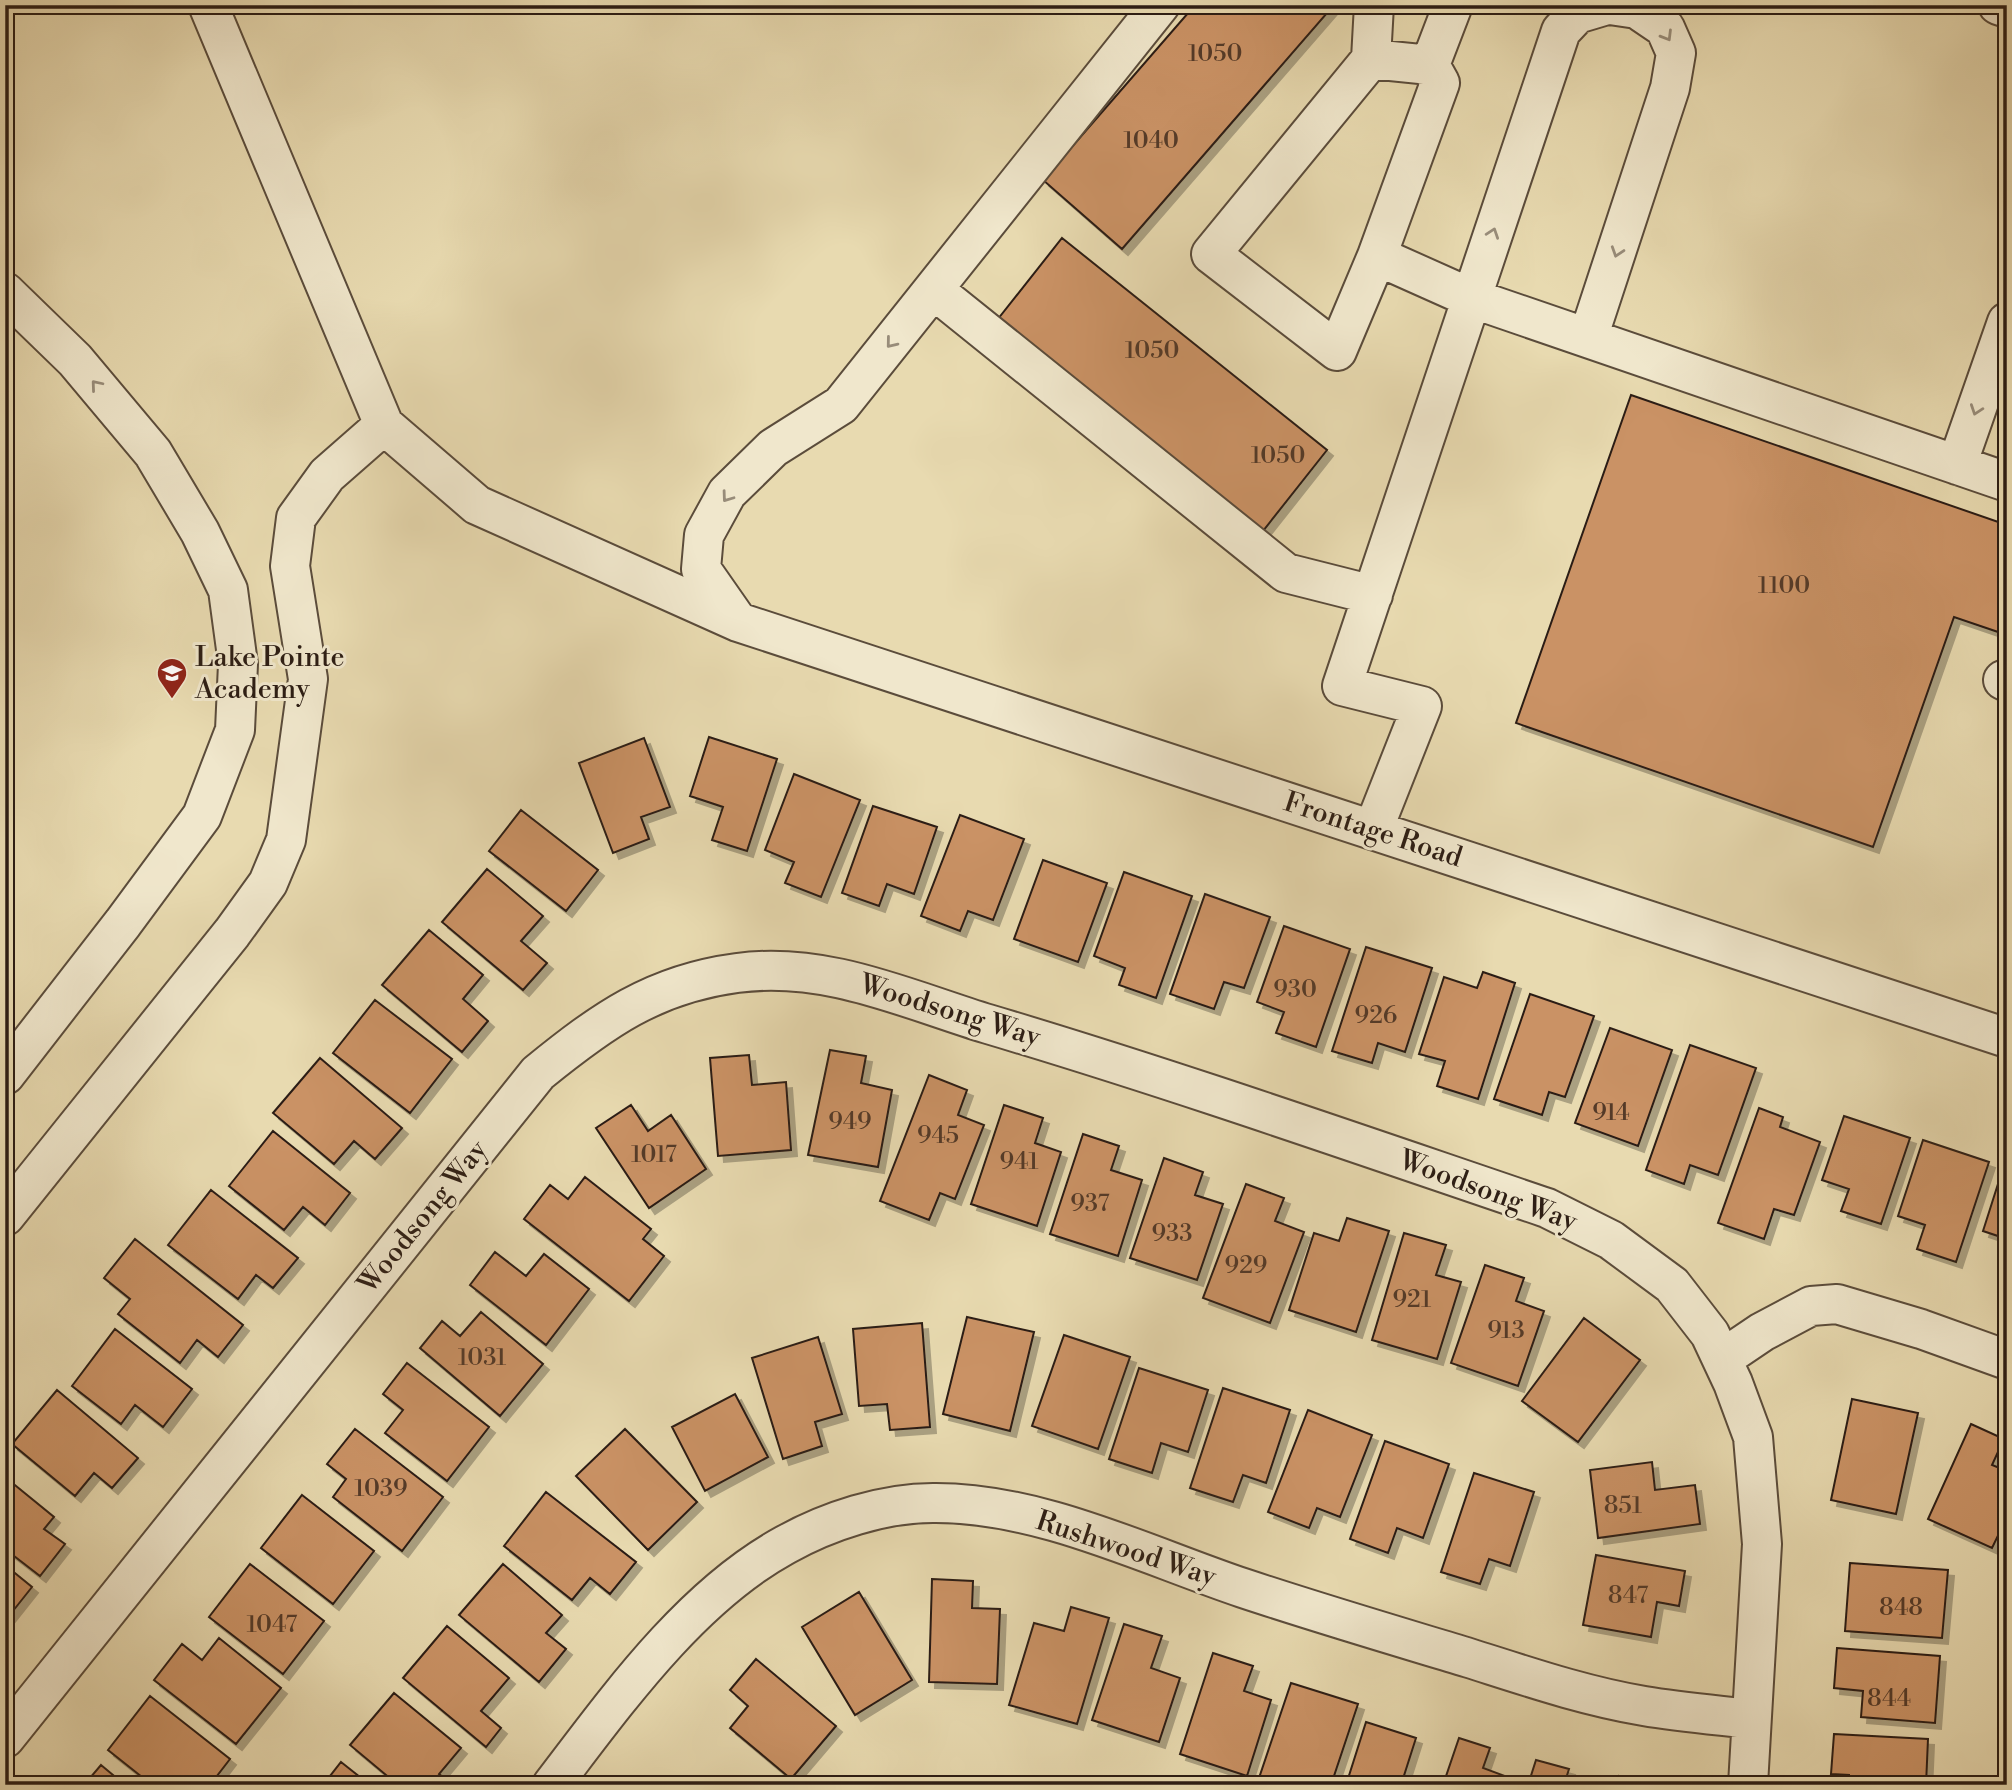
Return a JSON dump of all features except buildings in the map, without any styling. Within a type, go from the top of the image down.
[{"type":"street","points":[[5,1216],[232,933],[268,883],[286,839],[308,679],[290,566],[296,518],[327,475],[384,425],[208,5]]},
{"type":"street","points":[[738,622],[701,569],[704,535],[727,493],[774,448],[841,405],[1160,5]]},
{"type":"street","points":[[1374,5],[1371,59],[1211,254],[1337,351],[1377,256],[1440,83],[1430,65]]},
{"type":"street","points":[[1430,65],[1453,5]]},
{"type":"street","points":[[1373,830],[1422,706],[1342,686],[1562,31],[1577,14],[1609,5],[1637,9],[1665,29],[1676,53],[1670,88],[1588,338]]},
{"type":"street","points":[[1998,5],[2007,8]]},
{"type":"street","points":[[1371,59],[1430,65]]},
{"type":"street","points":[[1377,256],[1471,298],[2007,482]]},
{"type":"street","points":[[933,290],[1286,573],[1373,595]]},
{"type":"street","points":[[5,1075],[124,923],[202,816],[234,730],[238,664],[228,590],[200,532],[153,453],[75,360],[6,293]]},
{"type":"street","points":[[1957,465],[2007,322]]},
{"type":"street","name":"Frontage Road","points":[[384,425],[477,505],[738,622],[2007,1038]]},
{"type":"street","name":"Woodsong Way","points":[[5,1738],[538,1073],[582,1038],[639,1001],[692,981],[740,972],[807,971],[859,981],[1096,1056],[1547,1208],[1611,1240],[1672,1285],[1710,1334],[1733,1383],[1752,1437],[1762,1544],[1748,1785]]},
{"type":"street","points":[[1722,1359],[1762,1332],[1811,1306],[1837,1304],[1921,1329],[2007,1360]]},
{"type":"street","name":"Rushwood Way","points":[[551,1785],[604,1717],[689,1618],[735,1578],[785,1545],[834,1523],[889,1507],[933,1503],[987,1507],[1078,1527],[1203,1574],[1299,1606],[1559,1686],[1643,1706],[1751,1719]]},
{"type":"place","name":"Lake Pointe Academy","points":[[172,700]]}]
